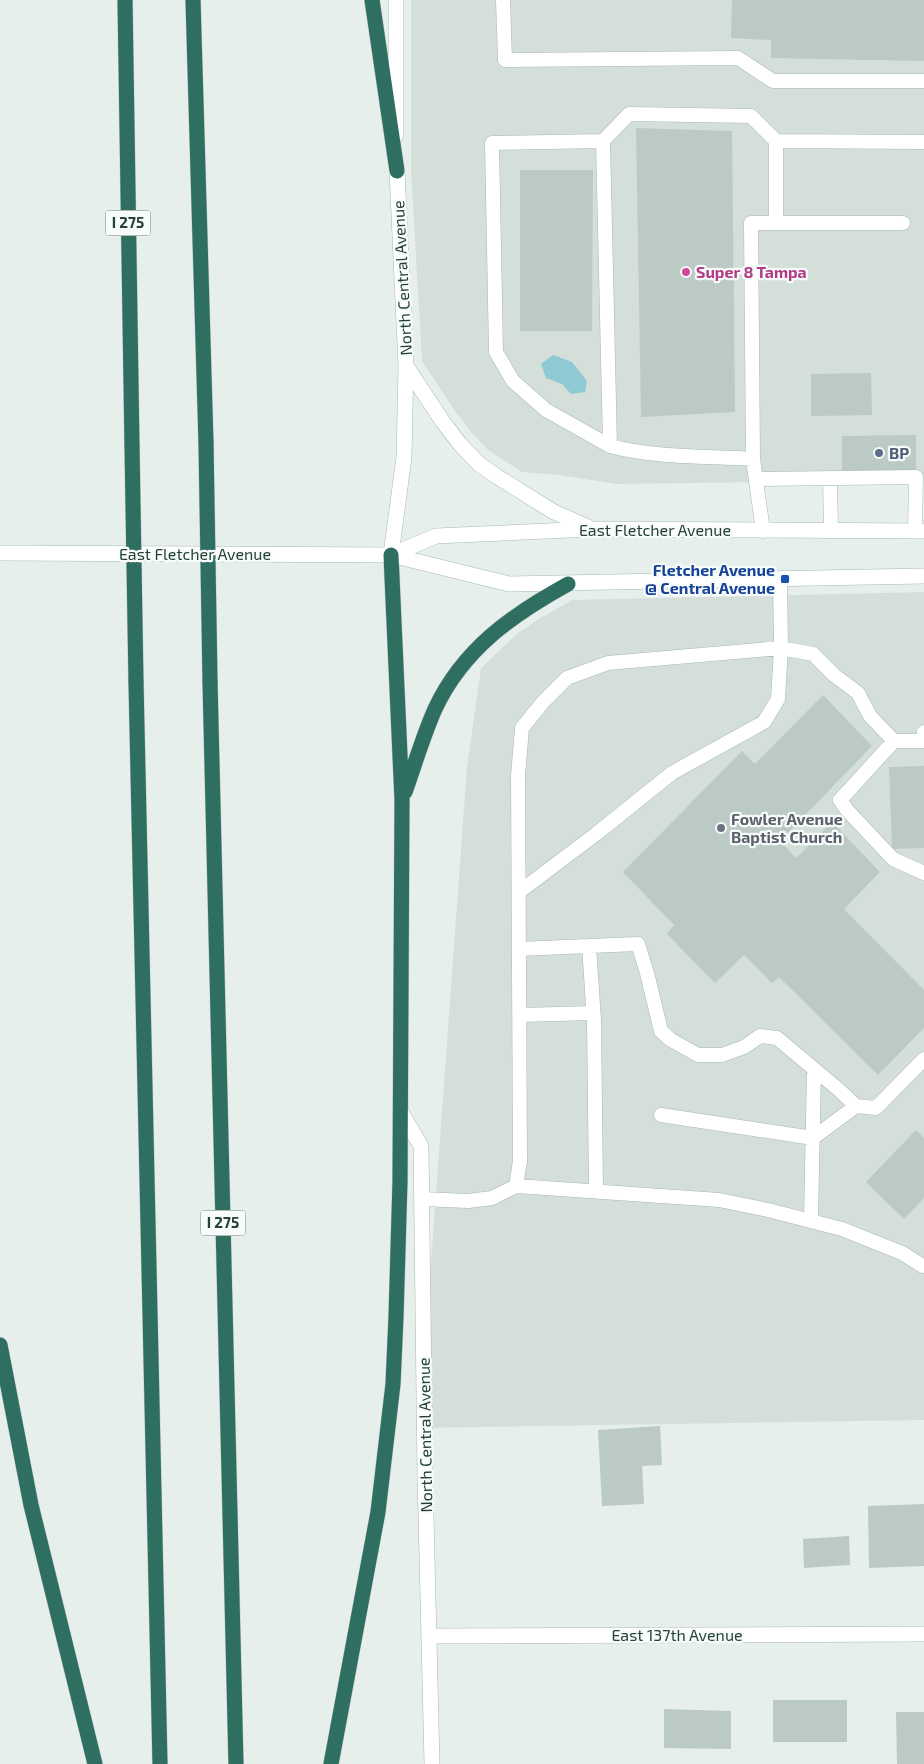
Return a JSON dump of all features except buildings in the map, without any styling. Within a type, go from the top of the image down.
[{"type":"highway","name":"I 275","points":[[125,0],[136,682],[160,1764]]},
{"type":"highway","name":"I 275","points":[[193,0],[206,443],[236,1764]]},
{"type":"highway","points":[[372,0],[397,171]]},
{"type":"highway","points":[[331,1764],[378,1512],[393,1384],[401,1112],[402,800],[390,555]]},
{"type":"highway","points":[[402,800],[436,708],[462,665],[482,643],[508,621],[530,605],[568,584]]},
{"type":"highway","points":[[0,1346],[31,1505],[95,1764]]},
{"type":"main road","name":"North Central Avenue","points":[[390,555],[404,457],[406,366],[397,171],[396,0]]},
{"type":"main road","points":[[406,366],[443,422],[479,464],[554,512],[592,529]]},
{"type":"main road","name":"East Fletcher Avenue","points":[[390,555],[436,536],[592,529],[919,531]]},
{"type":"main road","name":"East Fletcher Avenue","points":[[0,553],[390,555],[509,584],[924,576]]},
{"type":"main road","name":"North Central Avenue","points":[[401,1112],[421,1146],[425,1475],[432,1764]]},
{"type":"main road","name":"East 137th Avenue","points":[[430,1636],[924,1634]]},
{"type":"lane","points":[[503,0],[505,60],[738,58],[773,81],[924,81]]},
{"type":"lane","points":[[610,446],[603,141],[629,114],[751,116],[776,141],[924,142]]},
{"type":"lane","points":[[603,141],[492,142],[496,352],[513,381],[546,410],[610,446],[628,451],[753,459]]},
{"type":"lane","points":[[776,141],[776,223]]},
{"type":"lane","points":[[763,531],[753,459],[751,223],[903,223]]},
{"type":"lane","points":[[757,479],[916,477],[919,531]]},
{"type":"lane","points":[[830,478],[831,531]]},
{"type":"lane","points":[[519,892],[672,773],[764,722],[778,699],[781,648],[780,579]]},
{"type":"lane","points":[[516,1186],[520,1161],[518,776],[522,728],[543,702],[567,678],[608,662],[781,648],[813,654],[834,675],[858,693],[870,716],[894,741],[923,741],[924,732]]},
{"type":"lane","points":[[894,741],[840,800],[893,859],[924,873]]},
{"type":"lane","points":[[519,949],[638,944],[648,972],[661,1031],[671,1040],[698,1055],[722,1055],[744,1047],[760,1036],[777,1038],[856,1106],[876,1108],[924,1059]]},
{"type":"lane","points":[[590,946],[596,1191]]},
{"type":"lane","points":[[520,1015],[593,1013]]},
{"type":"lane","points":[[811,1221],[814,1069]]},
{"type":"lane","points":[[661,1115],[813,1138],[856,1106]]},
{"type":"lane","points":[[422,1199],[468,1201],[492,1198],[516,1186],[719,1200],[842,1230],[902,1253],[923,1266]]},
{"type":"shaded area","points":[[411,0],[924,0],[924,480],[617,484],[559,475],[522,472],[488,450],[455,411],[422,361],[411,169]]},
{"type":"shaded area","points":[[924,592],[924,1420],[419,1428],[467,767],[481,668],[517,634],[572,600]]},
{"type":"water","points":[[553,355],[572,362],[587,381],[585,392],[571,394],[562,384],[546,378],[541,364]]},
{"type":"place","name":"Super 8 Tampa","points":[[686,272]]},
{"type":"place","name":"BP","points":[[879,453]]},
{"type":"place","name":"Fletcher Avenue @ Central Avenue","points":[[785,579]]},
{"type":"place","name":"Fowler Avenue Baptist Church","points":[[721,828]]}]
